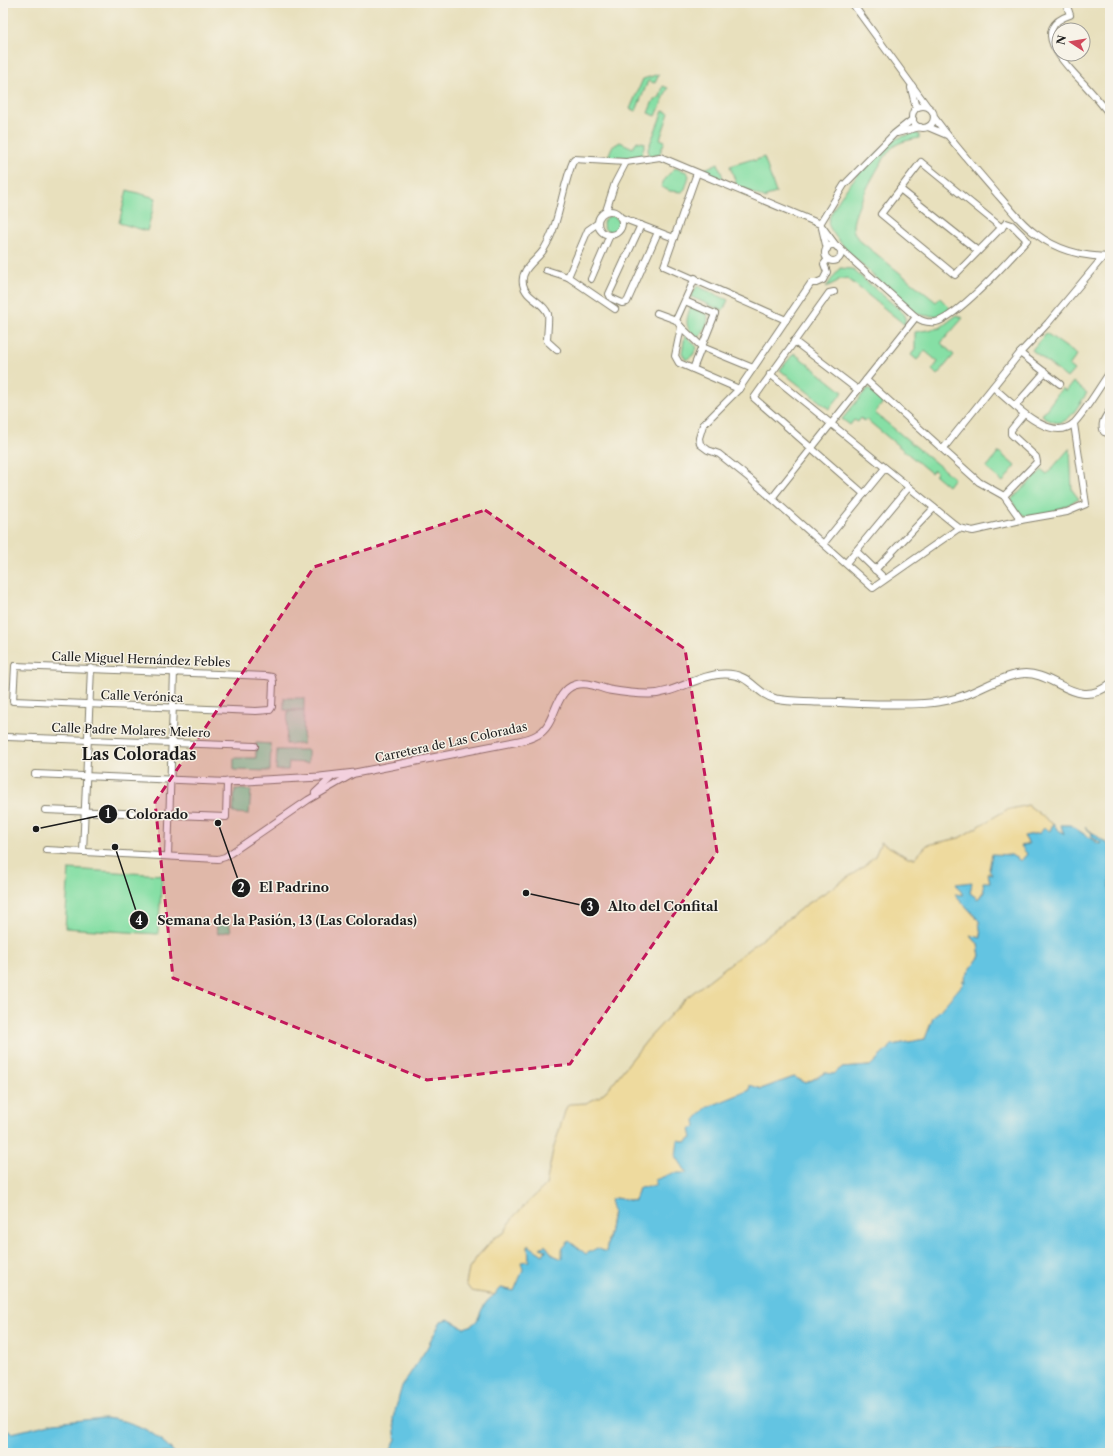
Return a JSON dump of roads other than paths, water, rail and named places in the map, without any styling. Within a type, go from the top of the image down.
[{"type":"street","points":[[852,3],[910,85],[932,110],[934,117],[947,135],[1022,222],[1036,235],[1071,252],[1110,257]]},
{"type":"street","points":[[1066,3],[1070,15],[1062,18],[1053,25],[1051,32],[1053,45],[1060,59],[1110,115]]},
{"type":"street","points":[[910,85],[916,108]]},
{"type":"street","points":[[920,127],[913,119],[913,113],[916,108],[927,106]]},
{"type":"street","points":[[894,134],[928,126],[933,123],[934,117]]},
{"type":"street","points":[[828,259],[821,225],[844,185],[894,134],[913,119]]},
{"type":"street","points":[[928,126],[947,135]]},
{"type":"street","points":[[558,350],[546,341],[549,316],[545,308],[526,294],[522,278],[526,269],[544,250],[560,209],[564,184],[574,159],[626,162],[660,157],[821,225],[838,248],[922,321],[936,322],[957,310],[1002,268],[1027,240],[1012,225],[1006,224],[1002,228],[978,251],[955,275],[881,214],[921,162],[1002,228]]},
{"type":"street","points":[[610,235],[600,230],[598,223],[600,216],[606,211],[615,183],[626,162]]},
{"type":"street","points":[[698,173],[664,266],[695,278],[786,320]]},
{"type":"street","points":[[900,189],[978,251]]},
{"type":"street","points":[[606,211],[614,211],[622,218],[674,238]]},
{"type":"street","points":[[590,279],[610,235],[620,230],[622,218]]},
{"type":"street","points":[[568,278],[588,230],[598,223]]},
{"type":"street","points":[[641,225],[609,294],[611,298],[622,303],[627,302],[658,232]]},
{"type":"street","points":[[827,249],[830,246],[838,248]]},
{"type":"street","points":[[838,248],[841,255],[838,259]]},
{"type":"street","points":[[943,449],[1020,353],[1048,323],[1103,257]]},
{"type":"street","points":[[828,259],[832,261],[838,259],[856,265]]},
{"type":"street","points":[[828,259],[824,264],[827,272],[823,280],[816,283],[811,283],[739,389],[703,426],[699,438],[700,444],[708,450],[724,457],[824,543],[873,588],[959,528]]},
{"type":"street","points":[[546,270],[568,278],[615,309]]},
{"type":"street","points":[[676,320],[695,278]]},
{"type":"street","points":[[834,292],[829,293],[754,398],[864,494]]},
{"type":"street","points":[[685,300],[715,314],[693,369]]},
{"type":"street","points":[[657,313],[676,320],[681,327],[702,347],[753,368]]},
{"type":"street","points":[[772,498],[916,317]]},
{"type":"street","points":[[681,327],[675,356],[679,363],[739,389]]},
{"type":"street","points":[[794,341],[858,390]]},
{"type":"street","points":[[1020,353],[1060,384]]},
{"type":"street","points":[[1016,406],[1045,372]]},
{"type":"street","points":[[770,374],[959,528],[973,531],[1020,520],[1067,512],[1086,504],[1082,488],[1074,424]]},
{"type":"street","points":[[993,387],[1024,414],[1050,428],[1060,429],[1074,424],[1108,374]]},
{"type":"street","points":[[1108,374],[1110,384]]},
{"type":"street","points":[[866,380],[979,482],[1004,496],[1020,520]]},
{"type":"street","points":[[1110,410],[1103,421],[1102,428],[1104,432],[1110,434]]},
{"type":"street","points":[[1004,496],[1036,462],[1036,457],[1028,448],[1011,434],[1011,430],[1024,414]]},
{"type":"street","points":[[824,543],[885,468]]},
{"type":"street","points":[[846,563],[909,488]]},
{"type":"street","points":[[875,570],[934,508]]},
{"type":"street","points":[[856,551],[885,579]]},
{"type":"street","name":"Calle Miguel Hernández Febles","points":[[13,701],[15,666],[91,668],[272,677],[274,682],[272,707],[270,710]]},
{"type":"street","points":[[83,852],[91,668]]},
{"type":"street","points":[[168,856],[174,672]]},
{"type":"street","name":"Carretera de Las Coloradas","points":[[226,782],[320,777],[355,773],[519,742],[537,735],[548,724],[563,693],[568,688],[585,684],[620,692],[659,694],[699,680],[725,674],[742,677],[749,680],[764,694],[775,699],[792,701],[882,704],[919,703],[956,698],[1019,674],[1038,675],[1071,692],[1083,694],[1094,693],[1110,684]]},
{"type":"street","name":"Calle Verónica","points":[[13,701],[89,705],[270,710]]},
{"type":"street","name":"Calle Padre Molares Melero","points":[[7,737],[255,746]]},
{"type":"street","points":[[46,850],[218,859],[225,857],[308,800],[355,773]]},
{"type":"street","points":[[35,774],[170,778],[226,782],[226,817],[45,810]]},
{"type":"street","points":[[308,800],[333,776]]},
{"type":"street","points":[[320,777],[324,780],[324,784]]},
{"type":"water","points":[[1053,824],[1064,835],[1061,825],[1070,825],[1099,844],[1101,843],[1091,837],[1092,833],[1085,827],[1110,846],[1110,1453],[389,1453],[396,1439],[393,1418],[402,1386],[427,1348],[441,1321],[448,1319],[464,1328],[469,1326],[478,1319],[482,1308],[501,1288],[514,1291],[523,1270],[521,1262],[529,1261],[528,1245],[543,1255],[546,1250],[540,1248],[545,1245],[553,1255],[562,1259],[562,1249],[569,1241],[586,1254],[597,1248],[606,1252],[613,1212],[610,1200],[615,1198],[635,1201],[639,1188],[655,1186],[655,1180],[673,1173],[687,1173],[676,1156],[678,1140],[686,1142],[692,1138],[690,1129],[696,1127],[695,1120],[706,1108],[750,1090],[750,1085],[761,1089],[794,1077],[806,1083],[825,1073],[834,1074],[841,1068],[870,1066],[892,1045],[925,1039],[933,1018],[963,984],[962,980],[965,982],[964,978],[980,956],[978,944],[970,935],[981,938],[979,921],[955,894],[963,895],[956,884],[972,882],[970,893],[978,899],[984,892],[983,882],[990,882],[988,873],[992,874],[989,869],[992,854],[1011,855],[1021,861],[1027,854],[1021,846],[1029,844],[1024,836],[1040,833],[1044,828],[1050,831]]},
{"type":"water","points":[[104,1418],[115,1419],[143,1428],[167,1445],[175,1453],[3,1453],[3,1428],[12,1433],[54,1423]]},
{"type":"place","name":"El Padrino","points":[[218,823]]},
{"type":"place","name":"Colorado","points":[[36,829]]},
{"type":"place","name":"Semana de la Pasión, 13 (Las Coloradas)","points":[[115,847]]},
{"type":"place","name":"Alto del Confital","points":[[526,893]]},
{"type":"district","name":"Las Coloradas","points":[[139,754]]}]
